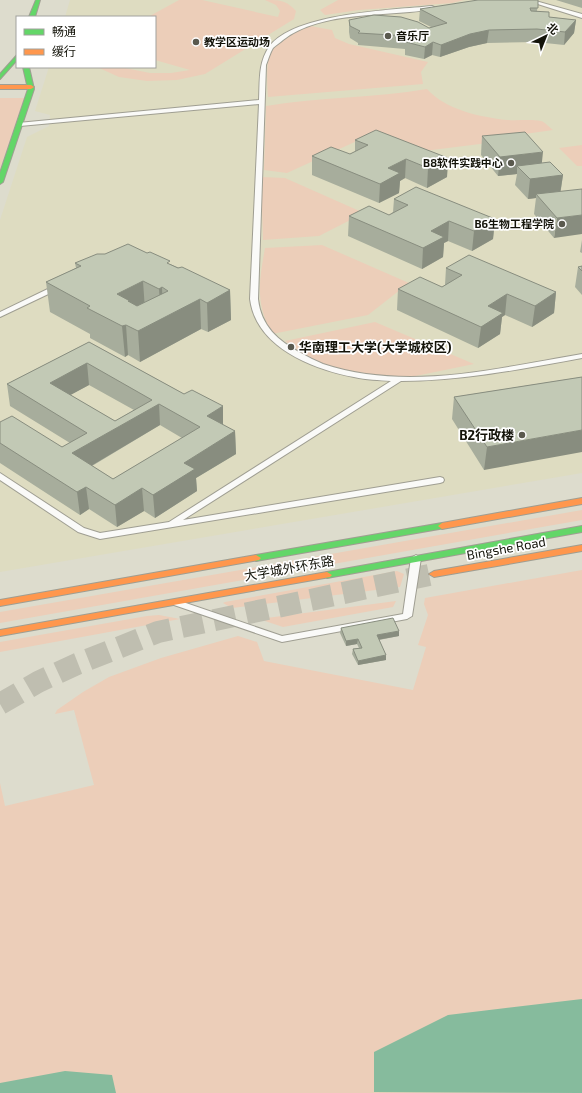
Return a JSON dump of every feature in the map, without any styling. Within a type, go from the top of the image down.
[{"type":"main road","points":[[32,16],[38,0]]},
{"type":"main road","points":[[0,77],[16,58]]},
{"type":"main road","points":[[0,182],[20,124],[31,85],[26,68]]},
{"type":"main road","points":[[0,83],[31,85]]},
{"type":"main road","points":[[0,87],[31,85]]},
{"type":"main road","name":"大学城外环东路","points":[[0,603],[582,501]]},
{"type":"main road","name":"大学城外环东路","points":[[0,633],[582,529]]},
{"type":"main road","name":"Bingshe Road","points":[[434,574],[582,548]]},
{"type":"lane","points":[[527,0],[582,16]]},
{"type":"lane","points":[[438,8],[349,16],[318,22],[291,33],[277,41],[265,56],[263,65],[261,102],[254,299],[255,309],[266,330],[283,346],[314,363],[358,376],[398,380],[442,378],[582,356]]},
{"type":"lane","points":[[20,124],[261,102]]},
{"type":"lane","points":[[0,315],[61,286]]},
{"type":"lane","points":[[168,525],[398,380]]},
{"type":"lane","points":[[0,476],[90,534],[110,535],[440,480]]},
{"type":"lane","points":[[174,602],[282,639],[407,616],[416,558]]},
{"type":"shaded area","name":"华南理工大学(大学城校区)","points":[[70,0],[582,0],[582,473],[0,572],[0,220],[27,137],[49,126],[50,115],[35,111],[49,68],[156,68],[156,16],[65,16]]},
{"type":"shaded area","name":"教学区运动场","points":[[179,0],[202,0],[278,17],[280,11],[276,5],[265,0],[275,0],[286,3],[296,11],[294,19],[205,74],[177,80],[147,81],[119,77],[99,68],[125,68],[150,73],[171,73],[190,70],[156,60],[156,16],[150,16]]},
{"type":"shaded area","points":[[338,0],[464,0],[452,3],[359,10],[325,15],[320,10]]},
{"type":"shaded area","points":[[310,26],[332,30],[335,38],[349,44],[428,62],[421,72],[423,84],[268,97],[267,80],[269,54],[271,50],[283,38]]},
{"type":"shaded area","points":[[427,89],[444,102],[464,111],[486,117],[507,120],[541,121],[553,130],[510,136],[513,140],[416,152],[359,140],[287,173],[264,170],[266,106]]},
{"type":"shaded area","points":[[0,98],[24,98],[0,169]]},
{"type":"shaded area","points":[[582,145],[582,166],[577,166],[559,148]]},
{"type":"shaded area","points":[[261,177],[285,178],[364,213],[319,236],[263,240]]},
{"type":"shaded area","points":[[322,245],[409,283],[368,315],[272,334],[263,312],[260,292],[261,271],[265,248]]},
{"type":"shaded area","points":[[375,322],[474,364],[401,379],[348,371],[310,360],[285,341]]},
{"type":"shaded area","points":[[582,510],[582,520],[0,623],[0,612]]},
{"type":"shaded area","points":[[582,570],[582,1093],[0,1093],[0,783],[5,806],[94,785],[74,710],[55,714],[57,710],[83,692],[109,677],[161,658],[238,636],[257,642],[264,661],[413,690],[426,647],[418,645],[428,615],[424,604],[425,598]]},
{"type":"shaded area","points":[[397,571],[404,574],[400,587],[232,608],[223,603],[225,602]]},
{"type":"shaded area","points":[[396,601],[393,607],[283,627],[259,619]]},
{"type":"shaded area","points":[[159,615],[180,619],[0,652],[0,642]]},
{"type":"shaded area","points":[[582,999],[582,1093],[374,1092],[374,1052],[448,1015]]},
{"type":"shaded area","points":[[65,1071],[112,1075],[116,1093],[0,1093],[0,1083]]},
{"type":"building","points":[[478,0],[538,0],[538,8],[530,8],[531,11],[549,12],[549,17],[576,20],[565,32],[537,29],[489,30],[470,34],[441,45],[433,42],[425,47],[406,42],[413,37],[358,33],[360,31],[350,26],[349,20],[374,15],[401,17],[418,22],[429,28],[447,23],[420,9]]},
{"type":"building","points":[[376,130],[448,158],[428,168],[406,159],[388,168],[400,173],[380,184],[312,156],[331,147],[350,154],[368,145],[355,140]]},
{"type":"building","points":[[525,132],[543,152],[500,157],[482,136]]},
{"type":"building","points":[[550,162],[563,175],[530,179],[517,166]]},
{"type":"building","points":[[416,187],[495,219],[474,231],[449,221],[431,231],[444,237],[423,248],[349,216],[369,206],[389,215],[408,205],[394,199]]},
{"type":"building","points":[[582,189],[582,215],[557,218],[536,194]]},
{"type":"building","points":[[128,244],[147,253],[150,252],[170,261],[167,263],[178,268],[182,267],[230,290],[207,303],[200,299],[138,331],[126,325],[122,326],[87,308],[90,306],[46,282],[81,266],[75,263],[97,254],[105,254]],"holes":[[[143,281],[159,289],[162,287],[168,291],[137,306],[117,294]]]},
{"type":"building","points":[[469,255],[556,292],[535,306],[507,294],[488,306],[503,313],[481,327],[398,289],[420,277],[442,287],[462,275],[446,268]]},
{"type":"building","points":[[89,342],[184,394],[192,390],[223,406],[207,416],[235,431],[184,463],[195,469],[153,495],[142,488],[115,505],[86,487],[77,492],[0,443],[0,422],[12,416],[62,447],[87,433],[7,384]],"holes":[[[87,363],[152,400],[115,421],[50,383]],[[159,404],[200,427],[113,479],[72,453]]]},
{"type":"building","points":[[582,377],[582,430],[487,447],[454,397]]},
{"type":"building","points":[[393,618],[399,631],[377,635],[386,655],[358,661],[353,649],[362,648],[358,639],[346,641],[341,628]]},
{"type":"tunnel","points":[[0,704],[38,682],[77,664],[158,632],[434,574]]},
{"type":"traffic: fast","points":[[32,16],[38,0]]},
{"type":"traffic: fast","points":[[0,77],[16,58]]},
{"type":"traffic: fast","points":[[0,182],[31,89],[26,68]]},
{"type":"traffic: fast","points":[[256,558],[442,526]]},
{"type":"traffic: fast","points":[[327,575],[582,529]]},
{"type":"traffic: slow","points":[[0,87],[31,87]]},
{"type":"traffic: slow","points":[[442,526],[582,501]]},
{"type":"traffic: slow","points":[[434,574],[582,548]]},
{"type":"traffic: slow","points":[[0,603],[256,558]]},
{"type":"traffic: slow","points":[[0,633],[327,575]]},
{"type":"place","name":"音乐厅","points":[[388,36]]},
{"type":"place","name":"教学区运动场","points":[[196,42]]},
{"type":"place","name":"B8软件实践中心","points":[[511,163]]},
{"type":"place","name":"B6生物工程学院","points":[[562,224]]},
{"type":"place","name":"华南理工大学(大学城校区)","points":[[291,347]]},
{"type":"place","name":"B2行政楼","points":[[522,435]]}]
